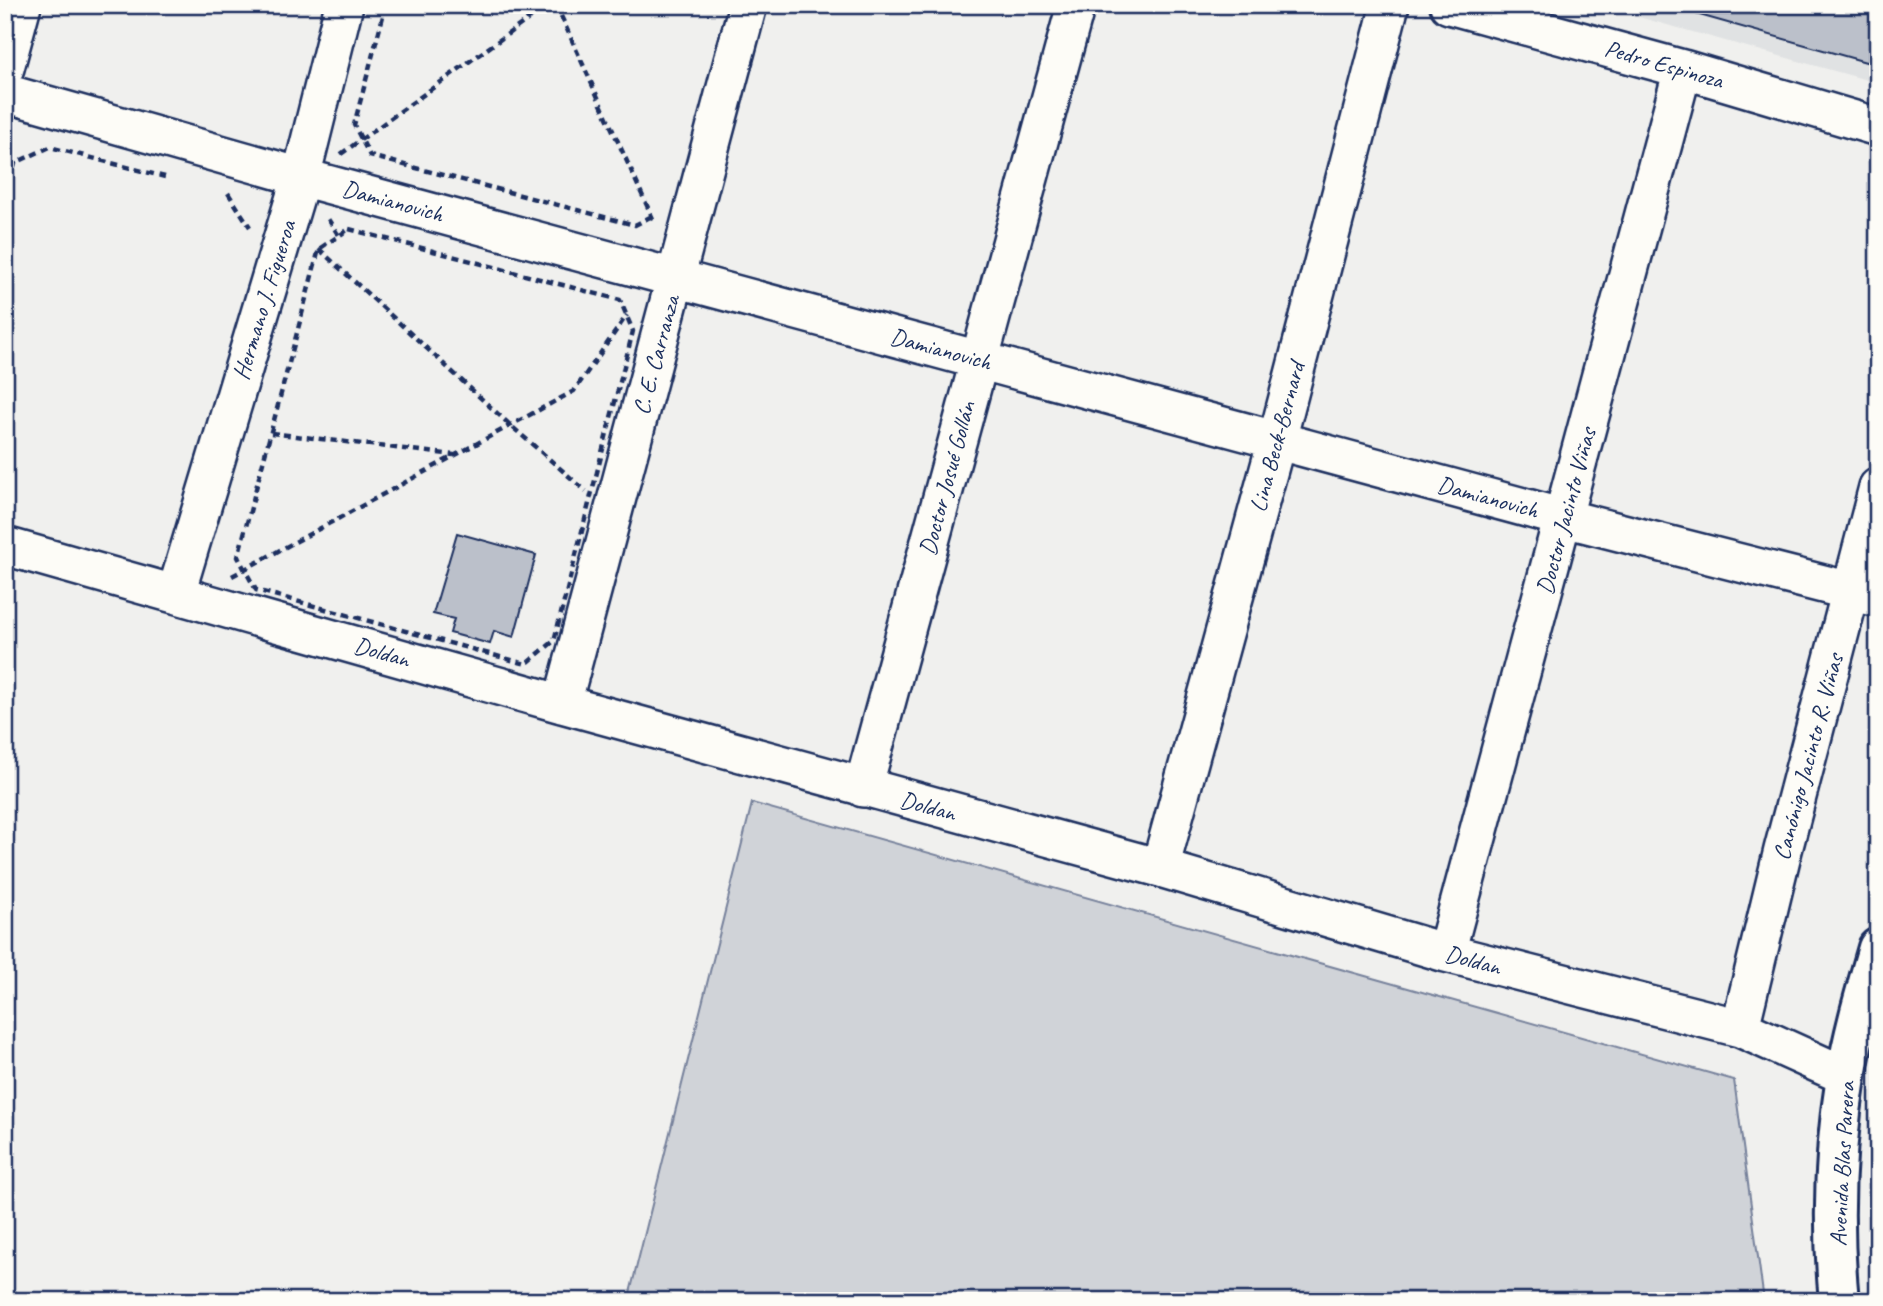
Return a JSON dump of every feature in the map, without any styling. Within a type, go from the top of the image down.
[{"type":"main road","name":"Avenida Blas Parera","points":[[1839,1301],[1836,1268],[1837,1176],[1846,1076],[1878,947]]},
{"type":"street","points":[[5,68],[23,5]]},
{"type":"street","name":"Hermano J. Figueroa","points":[[176,593],[301,177],[344,5]]},
{"type":"street","name":"C. E. Carranza","points":[[562,704],[748,5]]},
{"type":"street","name":"Doctor Josué Gollán","points":[[863,788],[1076,5]]},
{"type":"street","name":"Lina Beck-Bernard","points":[[1160,868],[1277,440],[1390,5]]},
{"type":"street","name":"Pedro Espinoza","points":[[1449,5],[1684,69],[1878,127]]},
{"type":"street","name":"Doctor Jacinto Viñas","points":[[1446,953],[1684,69]]},
{"type":"street","name":"Damianovich","points":[[5,93],[301,177],[676,276],[1564,518],[1865,594]]},
{"type":"street","name":"Canónigo Jacinto R. Viñas","points":[[1740,1028],[1783,850],[1865,594],[1878,487]]},
{"type":"street","name":"Doldan","points":[[5,546],[863,788],[1160,868],[1446,953],[1740,1028],[1846,1076]]},
{"type":"path","points":[[386,5],[354,125],[370,156],[635,225],[659,212]]},
{"type":"path","points":[[362,140],[548,5]]},
{"type":"path","points":[[556,5],[652,216]]},
{"type":"path","points":[[5,203],[15,163],[50,147],[178,180]]},
{"type":"path","points":[[216,190],[229,194],[250,226],[247,240]]},
{"type":"path","points":[[349,229],[620,300],[633,331],[554,641],[526,664],[256,590],[238,557],[320,249],[349,229]]},
{"type":"path","points":[[320,249],[591,496]]},
{"type":"path","points":[[244,569],[574,391],[626,315]]},
{"type":"path","points":[[271,433],[455,455]]},
{"type":"shaded area","points":[[1595,5],[1878,5],[1878,83]]},
{"type":"shaded area","points":[[752,803],[1734,1080],[1764,1301],[628,1301]]},
{"type":"building","points":[[1664,5],[1878,5],[1878,48],[1873,64]]},
{"type":"building","points":[[457,533],[536,555],[514,637],[494,631],[490,644],[450,633],[454,619],[433,614]]}]
